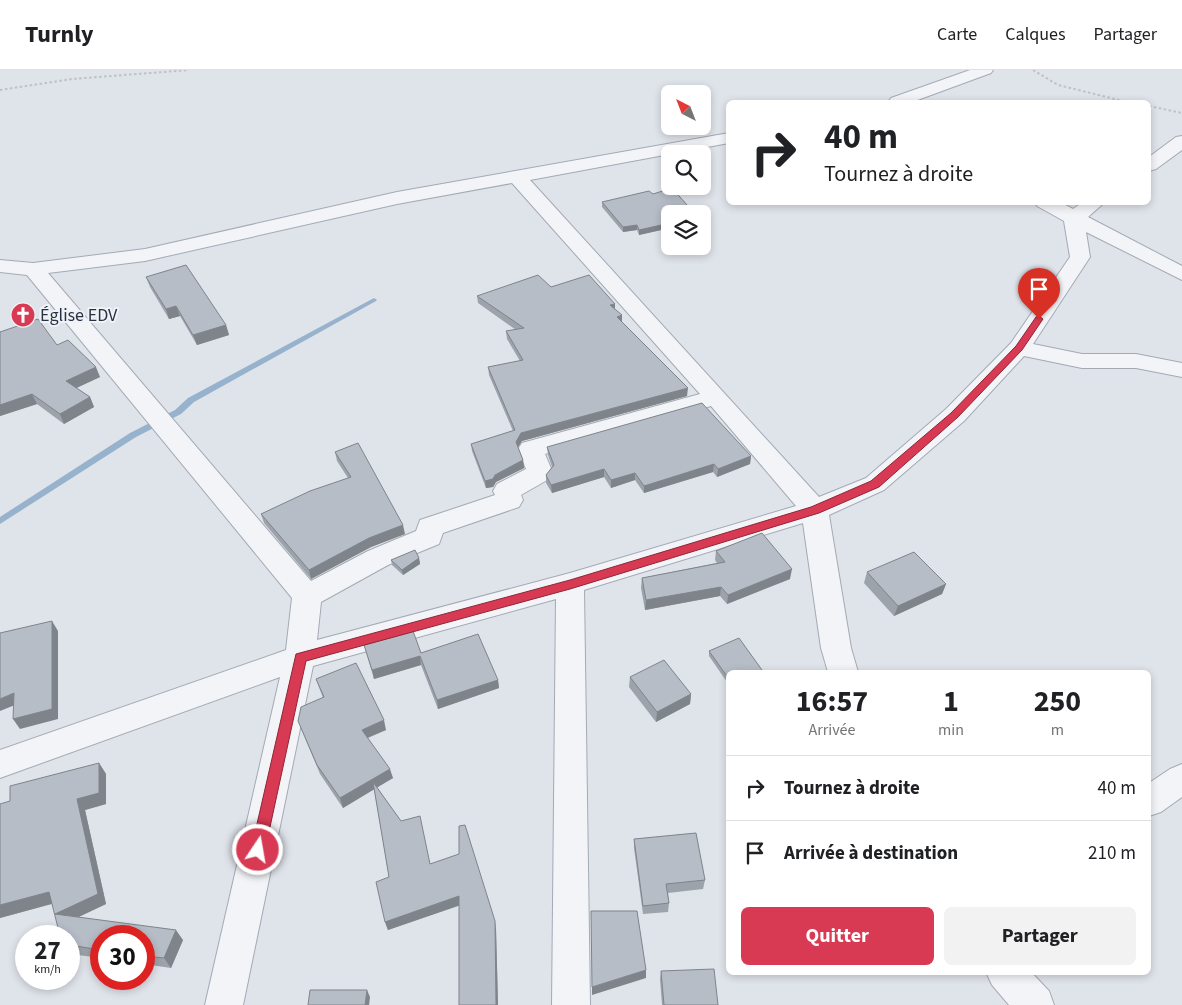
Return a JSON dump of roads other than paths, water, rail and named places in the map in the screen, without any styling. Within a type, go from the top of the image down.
[{"type":"street","points":[[902,100],[985,70]]},
{"type":"street","points":[[0,266],[33,270],[145,255],[397,198],[518,178],[726,139]]},
{"type":"street","points":[[1151,164],[1182,141]]},
{"type":"street","points":[[518,178],[716,397],[815,510],[836,648],[842,670]]},
{"type":"street","points":[[1050,205],[1177,273]]},
{"type":"street","points":[[1074,218],[1092,205]]},
{"type":"street","points":[[0,764],[300,657],[570,584],[815,510],[875,484],[954,415],[1019,348],[1080,258],[1074,218]]},
{"type":"street","points":[[33,270],[307,596],[300,657],[224,1005]]},
{"type":"street","points":[[1019,348],[1082,362],[1136,361],[1182,370]]},
{"type":"street","points":[[307,596],[378,558],[430,537],[430,527],[510,500],[506,491],[540,473],[531,449],[716,397]]},
{"type":"street","points":[[570,584],[571,1005]]},
{"type":"street","points":[[1151,800],[1182,779]]},
{"type":"street","points":[[1008,975],[1035,1005]]},
{"type":"waterway","points":[[0,521],[133,435],[178,412],[191,400],[374,300]]},
{"type":"place","name":"Église EDV","points":[[23,315]]}]
